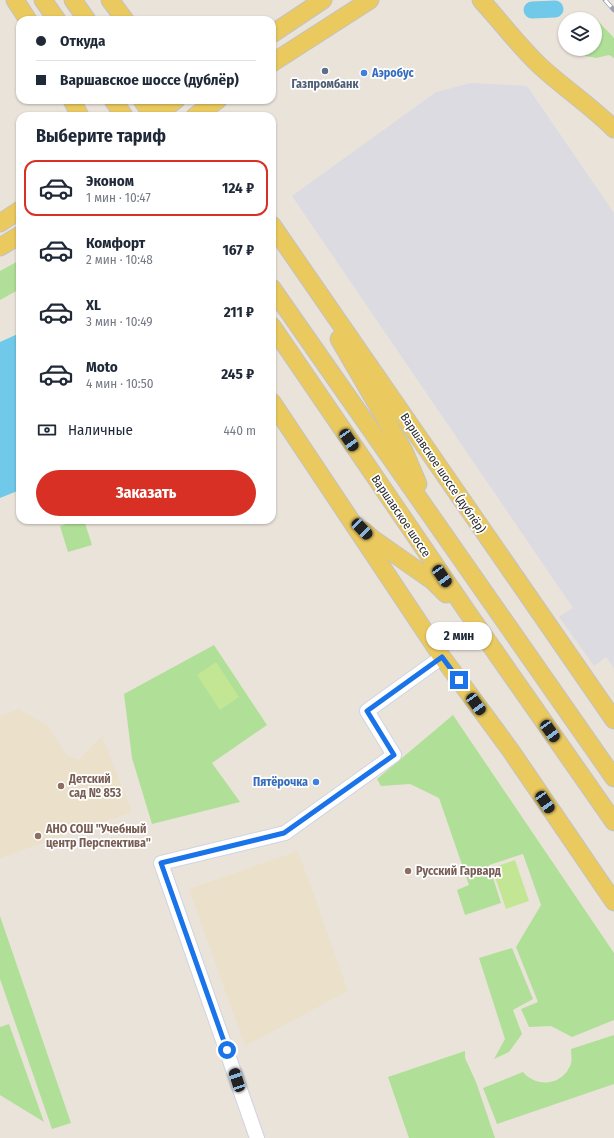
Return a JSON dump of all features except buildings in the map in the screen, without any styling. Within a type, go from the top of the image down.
[{"type":"main road","points":[[15,0],[25,16]]},
{"type":"main road","points":[[43,0],[54,16]]},
{"type":"main road","points":[[73,0],[84,16]]},
{"type":"main road","points":[[110,0],[122,16]]},
{"type":"main road","points":[[276,31],[323,0]]},
{"type":"main road","points":[[276,60],[370,0]]},
{"type":"main road","points":[[485,3],[516,41],[540,66],[594,109],[614,129]]},
{"type":"main road","points":[[160,112],[170,104]]},
{"type":"main road","points":[[202,112],[212,104]]},
{"type":"main road","points":[[0,223],[16,213]]},
{"type":"main road","name":"Варшавское шоссе (дублёр)","points":[[276,231],[614,720]]},
{"type":"main road","points":[[0,247],[16,237]]},
{"type":"main road","points":[[286,245],[313,295],[404,451],[431,516]]},
{"type":"main road","name":"Варшавское шоссе","points":[[276,294],[614,778]]},
{"type":"main road","name":"Варшавское шоссе","points":[[276,332],[468,614],[614,822]]},
{"type":"main road","points":[[276,408],[442,657],[511,751],[614,902]]},
{"type":"main road","points":[[342,508],[373,539],[433,582],[468,614]]},
{"type":"street","points":[[257,1138],[161,863],[284,833],[394,755],[367,711],[442,657]]},
{"type":"shaded area","points":[[471,83],[527,86],[614,213],[614,668],[606,657],[594,666],[559,617],[573,608],[292,196],[436,92]]},
{"type":"shaded area","name":"Детский сад № 853","points":[[19,709],[48,726],[66,755],[79,760],[102,736],[132,812],[0,858],[0,716]]},
{"type":"shaded area","points":[[298,851],[348,991],[245,1046],[189,889]]},
{"type":"green space","points":[[602,25],[614,38],[614,58],[609,55],[596,58],[586,56],[602,56]]},
{"type":"green space","points":[[16,262],[16,291],[0,300],[0,271]]},
{"type":"green space","points":[[66,524],[85,524],[92,545],[68,552],[60,526]]},
{"type":"green space","points":[[214,645],[267,725],[212,763],[240,802],[152,824],[132,758],[124,694]]},
{"type":"green space","points":[[216,662],[239,697],[220,710],[197,675]]},
{"type":"green space","points":[[453,715],[614,953],[614,1020],[572,1037],[551,1026],[529,1027],[521,1009],[538,1002],[516,947],[541,905],[523,854],[489,865],[501,903],[465,915],[457,890],[469,885],[439,798],[410,784],[381,786],[377,779]]},
{"type":"green space","points":[[515,860],[529,901],[506,909],[492,868]]},
{"type":"green space","points":[[0,916],[71,1123],[52,1129],[0,979]]},
{"type":"green space","points":[[512,948],[533,999],[513,1010],[522,1034],[509,1052],[494,1059],[505,1039],[479,958]]},
{"type":"green space","points":[[9,1024],[44,1122],[0,1095],[0,1027]]},
{"type":"green space","points":[[614,1035],[614,1084],[497,1124],[483,1088],[523,1072],[528,1077],[540,1082],[554,1081],[565,1074],[569,1068],[571,1061],[571,1049]]},
{"type":"green space","points":[[465,1051],[465,1058],[476,1082],[495,1138],[409,1138],[388,1077]]},
{"type":"water","points":[[16,335],[16,492],[0,498],[0,342]]},
{"type":"waterway","points":[[532,10],[555,9]]},
{"type":"railway","points":[[605,0],[614,10]]},
{"type":"place","name":"Газпромбанк","points":[[325,71]]},
{"type":"place","name":"Аэробус","points":[[364,73]]},
{"type":"place","name":"Пятёрочка","points":[[316,782]]},
{"type":"place","name":"Детский сад № 853","points":[[61,786]]},
{"type":"place","name":"АНО СОШ \"Учебный центр Перспектива\"","points":[[38,836]]},
{"type":"place","name":"Русский Гарвард","points":[[408,871]]},
{"type":"route","points":[[227,1050],[161,863],[284,833],[332,797],[394,755],[367,711],[442,657],[459,680]]}]
